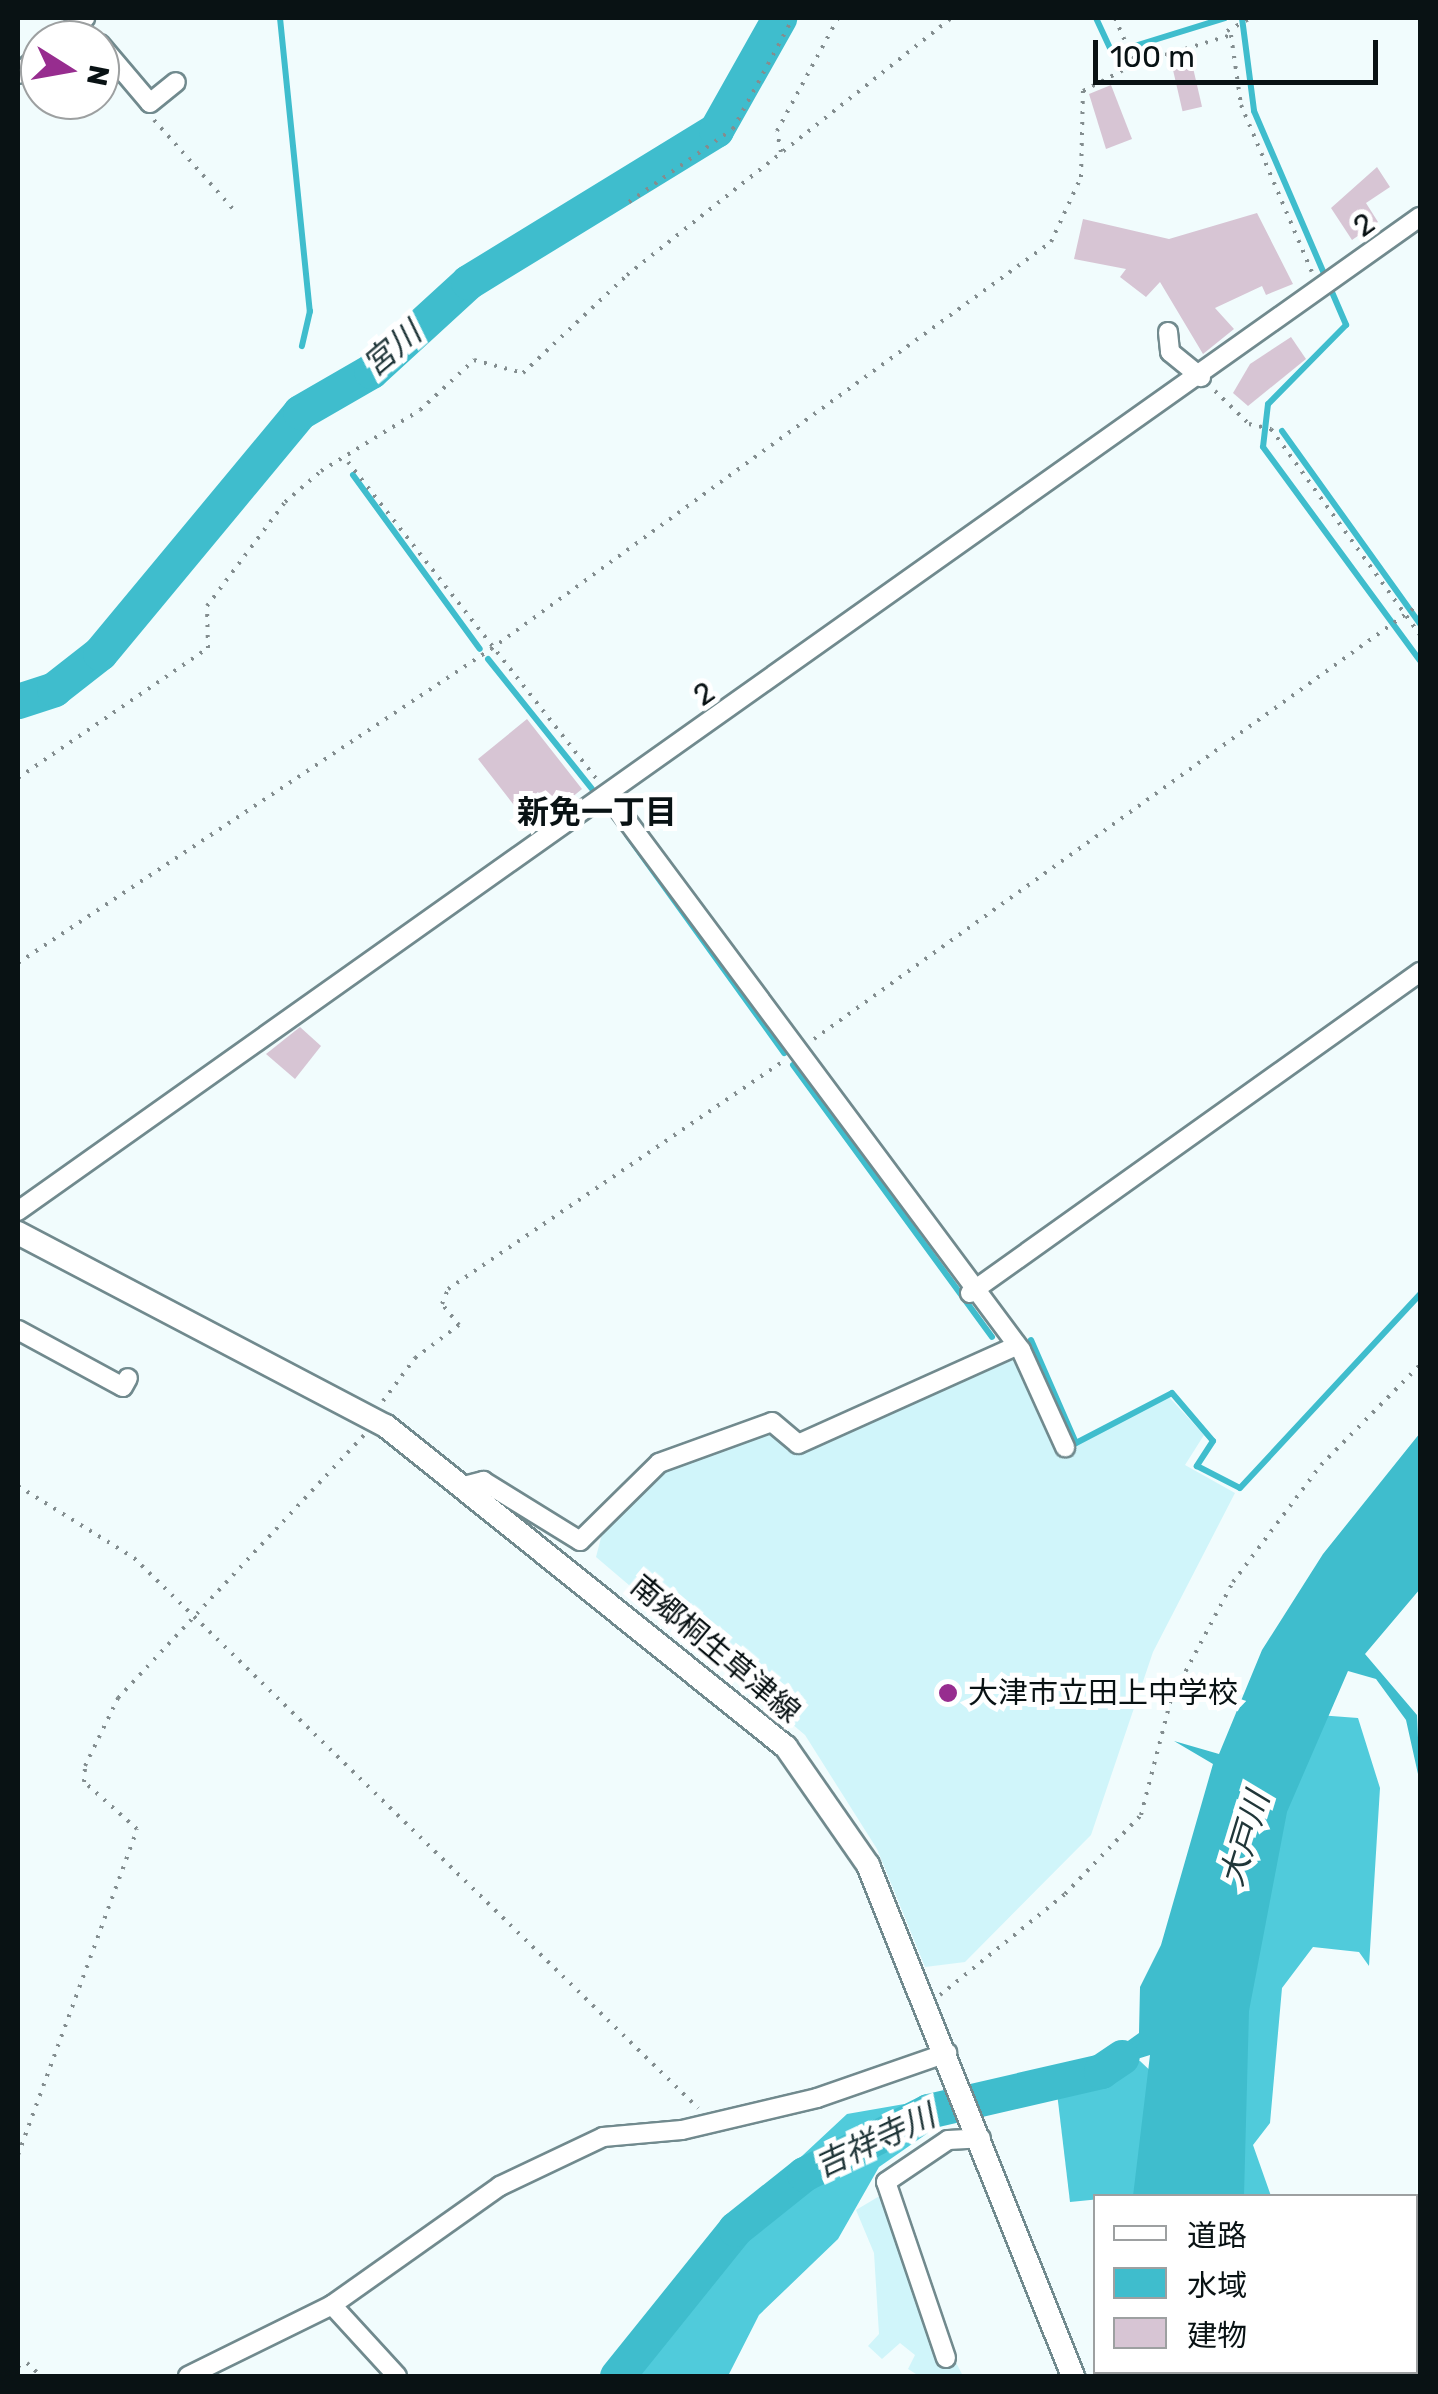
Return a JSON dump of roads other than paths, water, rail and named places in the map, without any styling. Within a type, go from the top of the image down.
[{"type":"main road","name":"南郷桐生草津線","points":[[18,1232],[374,1418],[468,1486],[786,1748],[868,1866],[929,2005],[1073,2376]]},
{"type":"street","points":[[120,68],[150,103],[176,82]]},
{"type":"street","name":"2","points":[[18,1212],[1201,377],[1420,218]]},
{"type":"street","points":[[1168,332],[1170,352],[1201,377]]},
{"type":"street","points":[[608,796],[970,1293],[1016,1346],[1065,1447]]},
{"type":"street","points":[[970,1293],[1420,972]]},
{"type":"street","points":[[18,1330],[122,1387],[128,1378]]},
{"type":"street","points":[[468,1486],[483,1482],[580,1541],[659,1463],[772,1422],[798,1444],[995,1363],[1016,1346]]},
{"type":"street","points":[[188,2376],[332,2304],[500,2186],[566,2153],[628,2130],[712,2121],[903,2075],[947,2053]]},
{"type":"street","points":[[946,2358],[886,2182],[948,2140],[979,2135]]},
{"type":"street","points":[[332,2304],[397,2376]]},
{"type":"water","name":"大戸川","points":[[1420,1433],[1420,1589],[1365,1654],[1417,1715],[1420,1783],[1406,1720],[1376,1679],[1348,1671],[1287,1812],[1249,2011],[1244,2194],[1133,2194],[1150,2055],[1076,2078],[1139,2033],[1140,1987],[1161,1945],[1213,1764],[1174,1741],[1219,1754],[1262,1650],[1323,1554]]},
{"type":"water","points":[[1148,2374],[1246,2374],[1246,2376]]},
{"type":"waterway","points":[[280,18],[310,311],[302,346]]},
{"type":"waterway","name":"宮川","points":[[18,701],[54,689],[100,653],[300,412],[371,371],[468,282],[716,130],[779,18]]},
{"type":"waterway","points":[[1096,18],[1112,53],[1225,18]]},
{"type":"waterway","points":[[1242,18],[1254,111],[1346,325],[1268,404],[1263,447],[1420,661]]},
{"type":"waterway","points":[[1282,431],[1420,624]]},
{"type":"waterway","points":[[353,475],[480,649]]},
{"type":"waterway","points":[[488,659],[592,789]]},
{"type":"waterway","points":[[627,835],[784,1053]]},
{"type":"waterway","points":[[793,1065],[992,1337]]},
{"type":"waterway","points":[[1031,1340],[1076,1443],[1172,1393],[1213,1441],[1197,1466],[1240,1488],[1420,1294]]},
{"type":"waterway","name":"吉祥寺川","points":[[617,2376],[735,2229],[804,2174],[928,2111],[1101,2071],[1122,2057]]},
{"type":"place","name":"大津市立田上中学校","points":[[948,1693]]},
{"type":"district","name":"新免一丁目","points":[[597,812]]}]
